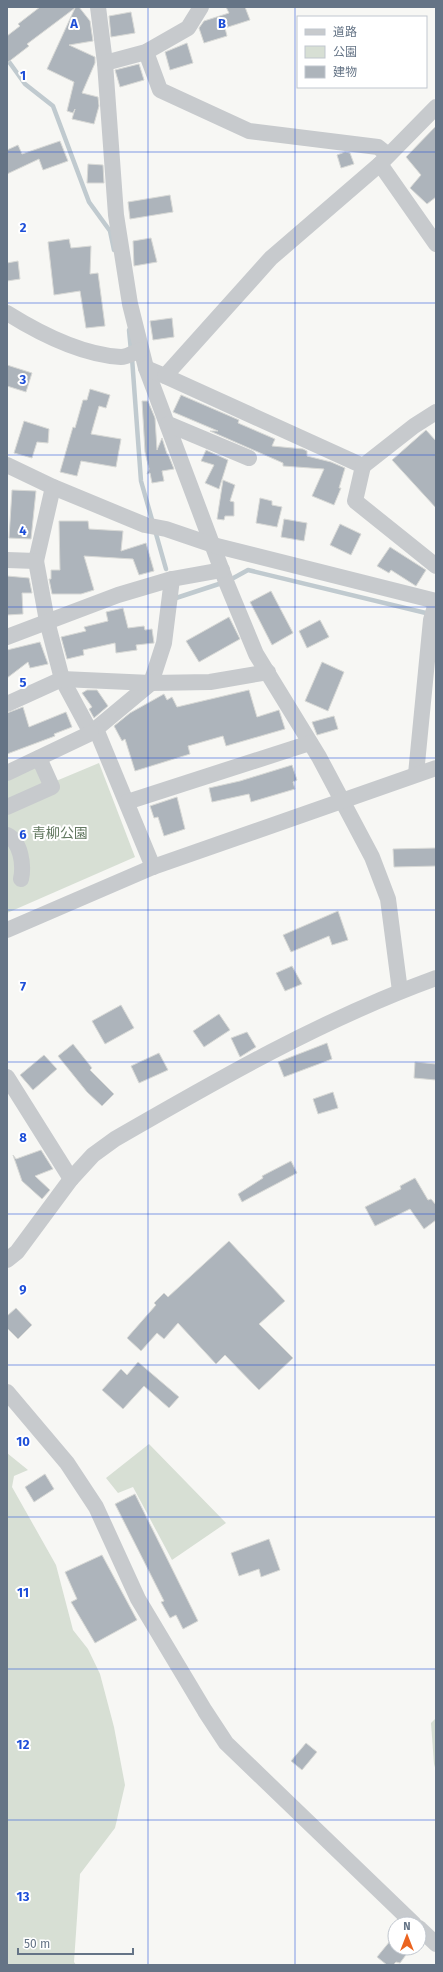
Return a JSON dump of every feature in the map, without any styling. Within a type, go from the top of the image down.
[{"type":"street","points":[[98,7],[105,63],[116,215],[130,304],[146,368],[224,577],[256,654],[310,743],[372,857],[388,899],[400,991]]},
{"type":"street","points":[[105,63],[146,52],[188,28],[201,7]]},
{"type":"street","points":[[146,52],[160,90],[230,124],[249,131],[378,147],[384,160],[436,244]]},
{"type":"street","points":[[165,376],[271,258],[384,160],[436,107]]},
{"type":"street","points":[[7,313],[39,333],[91,352],[122,357],[141,350]]},
{"type":"street","points":[[146,368],[362,466]]},
{"type":"street","points":[[436,412],[414,426],[362,466],[354,501],[436,566]]},
{"type":"street","points":[[168,424],[249,458]]},
{"type":"street","points":[[7,465],[53,487],[144,525],[166,530],[213,545],[436,602],[431,620],[416,774]]},
{"type":"street","points":[[53,487],[36,561],[47,622],[62,679],[93,731],[127,802],[153,867]]},
{"type":"street","points":[[7,560],[36,561]]},
{"type":"street","points":[[7,637],[118,595],[171,593],[224,577]]},
{"type":"street","points":[[7,773],[93,731],[151,683],[164,643],[171,593]]},
{"type":"street","points":[[7,704],[62,679],[151,683],[210,682],[268,672]]},
{"type":"street","points":[[127,802],[310,743]]},
{"type":"street","points":[[7,807],[52,787],[39,758]]},
{"type":"street","points":[[7,930],[153,867],[436,768]]},
{"type":"street","points":[[7,835],[13,838],[17,845],[23,872],[21,879]]},
{"type":"street","points":[[7,1260],[17,1252],[71,1179],[93,1155],[115,1139],[260,1056],[400,991],[436,978]]},
{"type":"street","points":[[7,1077],[71,1179]]},
{"type":"street","points":[[7,1392],[66,1462],[96,1507],[138,1599],[205,1711],[226,1743],[406,1916]]},
{"type":"street","points":[[427,1936],[436,1944]]},
{"type":"green space","name":"青柳公園","points":[[45,761],[56,781],[99,763],[135,857],[7,913],[7,777]]},
{"type":"green space","points":[[149,1444],[226,1523],[172,1560],[133,1487],[118,1493],[106,1478]]},
{"type":"green space","points":[[7,1453],[28,1470],[14,1476],[12,1487],[56,1565],[73,1630],[88,1649],[100,1674],[114,1727],[125,1785],[115,1828],[80,1874],[74,1962],[76,1965],[7,1965]]},
{"type":"green space","points":[[436,1718],[436,1771],[434,1764],[431,1723]]},
{"type":"building","points":[[40,7],[79,7],[90,21],[93,41],[69,45],[95,57],[95,63],[82,93],[98,97],[99,106],[94,124],[72,119],[75,109],[73,113],[67,111],[74,82],[47,69],[75,8],[27,44],[29,46],[7,63],[7,36],[20,26],[18,24]]},
{"type":"building","points":[[226,7],[245,7],[250,20],[225,28],[227,36],[204,43],[199,28],[204,21],[229,13]]},
{"type":"building","points":[[131,12],[135,33],[111,37],[109,16]]},
{"type":"building","points":[[187,43],[193,63],[170,70],[165,52]]},
{"type":"building","points":[[139,64],[144,80],[120,87],[115,70]]},
{"type":"building","points":[[436,126],[436,197],[427,204],[410,188],[421,175],[406,157]]},
{"type":"building","points":[[60,141],[68,161],[43,170],[39,159],[7,174],[7,150],[18,145],[22,154]]},
{"type":"building","points":[[345,152],[350,153],[354,164],[341,168],[337,155]]},
{"type":"building","points":[[88,164],[103,165],[104,183],[87,183]]},
{"type":"building","points":[[170,195],[173,212],[130,219],[128,202]]},
{"type":"building","points":[[151,238],[157,262],[134,266],[133,241]]},
{"type":"building","points":[[69,239],[71,248],[91,246],[90,274],[98,273],[105,326],[86,328],[80,291],[54,295],[48,242]]},
{"type":"building","points":[[18,261],[20,279],[7,281],[7,263]]},
{"type":"building","points":[[172,318],[174,337],[153,340],[150,321]]},
{"type":"building","points":[[7,365],[32,373],[26,392],[7,386]]},
{"type":"building","points":[[90,389],[110,395],[106,408],[99,406],[91,434],[121,439],[116,467],[81,461],[77,476],[60,472],[73,427],[75,428],[83,400],[87,400]]},
{"type":"building","points":[[181,395],[239,420],[238,423],[275,439],[272,446],[303,449],[307,451],[307,456],[331,462],[345,468],[339,488],[341,488],[334,505],[312,496],[324,469],[283,466],[283,463],[210,431],[218,431],[173,412]]},
{"type":"building","points":[[142,401],[148,401],[155,418],[157,450],[162,438],[174,469],[162,471],[164,481],[152,483],[150,473],[147,474],[149,469],[145,452]]},
{"type":"building","points":[[24,421],[49,429],[48,443],[37,442],[32,458],[14,453]]},
{"type":"building","points":[[426,430],[436,441],[436,508],[392,460]]},
{"type":"building","points":[[206,450],[228,460],[219,489],[205,483],[214,465],[201,461]]},
{"type":"building","points":[[223,480],[235,485],[230,501],[234,502],[234,516],[225,516],[224,520],[217,519]]},
{"type":"building","points":[[12,490],[36,491],[31,539],[9,538]]},
{"type":"building","points":[[260,498],[272,501],[272,505],[282,507],[277,527],[256,523]]},
{"type":"building","points":[[284,519],[307,523],[304,541],[281,537]]},
{"type":"building","points":[[59,521],[88,521],[89,529],[123,531],[121,551],[146,543],[154,571],[139,575],[133,559],[84,556],[94,590],[81,594],[52,594],[49,579],[51,579],[51,570],[60,570]]},
{"type":"building","points":[[340,524],[361,534],[351,555],[330,545]]},
{"type":"building","points":[[390,547],[426,570],[416,586],[391,570],[389,573],[377,566]]},
{"type":"building","points":[[7,576],[29,578],[32,593],[22,593],[23,614],[7,615]]},
{"type":"building","points":[[271,591],[293,633],[272,645],[250,602]]},
{"type":"building","points":[[123,608],[128,628],[144,626],[145,630],[152,629],[154,643],[136,645],[137,650],[116,653],[115,643],[83,650],[84,655],[67,659],[61,637],[86,631],[84,627],[108,621],[106,612]]},
{"type":"building","points":[[229,617],[240,639],[199,662],[186,641]]},
{"type":"building","points":[[320,620],[329,637],[307,648],[299,631]]},
{"type":"building","points":[[40,642],[48,664],[30,668],[28,662],[7,678],[7,650]]},
{"type":"building","points":[[322,662],[344,672],[328,711],[305,701]]},
{"type":"building","points":[[87,690],[97,690],[108,706],[94,718],[89,709],[92,707],[82,693]]},
{"type":"building","points":[[249,690],[257,717],[279,710],[285,729],[226,746],[223,736],[188,746],[190,754],[135,771],[125,739],[122,741],[114,726],[130,713],[164,694],[167,700],[172,697],[177,707]]},
{"type":"building","points":[[23,707],[29,727],[66,712],[72,727],[54,734],[55,736],[7,754],[7,713]]},
{"type":"building","points":[[334,716],[338,729],[317,735],[312,722]]},
{"type":"building","points":[[292,765],[297,780],[293,782],[295,789],[251,802],[249,794],[212,802],[209,788],[240,781]]},
{"type":"building","points":[[177,797],[185,829],[164,836],[158,817],[154,818],[150,806]]},
{"type":"building","points":[[436,848],[436,866],[394,867],[393,849]]},
{"type":"building","points":[[338,911],[348,940],[332,945],[329,936],[291,952],[283,935]]},
{"type":"building","points":[[292,966],[302,984],[285,991],[276,973]]},
{"type":"building","points":[[121,1005],[134,1028],[105,1044],[92,1021]]},
{"type":"building","points":[[219,1014],[230,1030],[204,1047],[193,1031]]},
{"type":"building","points":[[247,1032],[256,1047],[240,1057],[231,1038]]},
{"type":"building","points":[[327,1043],[332,1059],[284,1077],[278,1062]]},
{"type":"building","points":[[73,1044],[92,1068],[90,1070],[114,1094],[102,1106],[87,1092],[58,1056]]},
{"type":"building","points":[[159,1053],[168,1070],[139,1083],[131,1066]]},
{"type":"building","points":[[44,1055],[57,1069],[33,1090],[20,1075]]},
{"type":"building","points":[[415,1062],[436,1064],[436,1080],[414,1078]]},
{"type":"building","points":[[333,1092],[338,1108],[318,1114],[313,1099]]},
{"type":"building","points":[[41,1150],[53,1169],[35,1176],[50,1190],[42,1199],[22,1181],[13,1155],[16,1159]]},
{"type":"building","points":[[291,1161],[297,1173],[242,1202],[238,1194],[263,1178],[262,1176]]},
{"type":"building","points":[[415,1178],[428,1200],[431,1199],[436,1205],[436,1220],[424,1229],[410,1209],[375,1226],[365,1207],[401,1189],[400,1186]]},
{"type":"building","points":[[229,1241],[285,1301],[259,1324],[293,1358],[259,1390],[225,1355],[216,1364],[178,1323],[164,1339],[157,1333],[141,1351],[127,1338],[156,1305],[154,1303],[164,1293],[168,1297]]},
{"type":"building","points":[[16,1308],[32,1325],[18,1339],[7,1328],[7,1316]]},
{"type":"building","points":[[138,1362],[179,1397],[169,1408],[144,1386],[123,1409],[102,1390],[121,1369],[127,1375]]},
{"type":"building","points":[[45,1474],[54,1489],[34,1502],[25,1487]]},
{"type":"building","points":[[135,1494],[198,1621],[183,1629],[176,1615],[170,1618],[161,1602],[164,1601],[115,1504]]},
{"type":"building","points":[[269,1539],[280,1570],[261,1577],[259,1569],[239,1576],[231,1553]]},
{"type":"building","points":[[102,1555],[137,1620],[95,1643],[71,1602],[77,1599],[65,1572]]},
{"type":"building","points":[[306,1743],[317,1752],[302,1770],[291,1761]]},
{"type":"building","points":[[387,1945],[387,1956],[405,1956],[400,1963],[396,1962],[393,1965],[387,1965],[377,1957]]},
{"type":"waterway","points":[[7,59],[25,84],[53,106],[89,202],[110,231],[114,250]]},
{"type":"waterway","points":[[129,330],[131,351]]},
{"type":"waterway","points":[[132,358],[141,481],[166,569]]},
{"type":"waterway","points":[[173,599],[228,581],[248,570],[430,614]]}]
